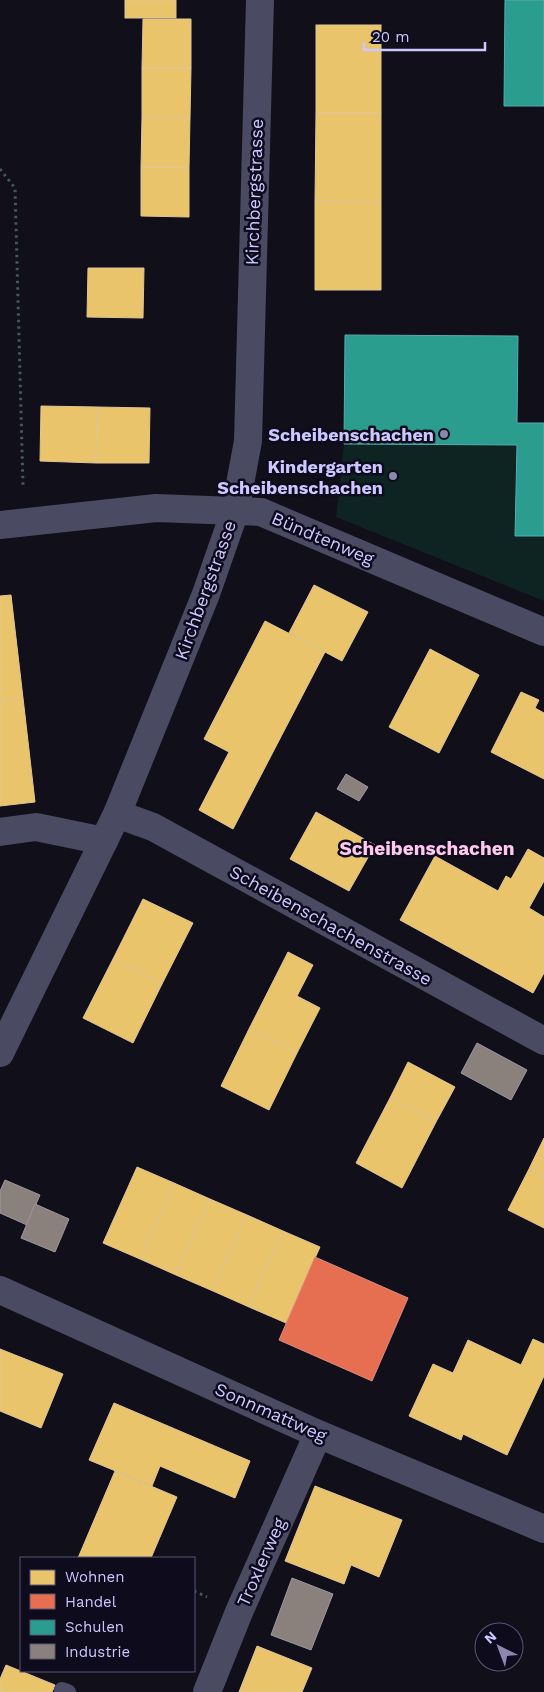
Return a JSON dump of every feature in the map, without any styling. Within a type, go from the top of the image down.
[{"type":"street","name":"Kirchbergstrasse","points":[[0,1054],[117,814],[206,594],[235,511],[248,441],[260,0]]},
{"type":"street","name":"Bündtenweg","points":[[12,524],[156,508],[261,512],[284,520],[544,632]]},
{"type":"street","name":"Scheibenschachenstrasse","points":[[117,814],[152,827],[544,1041]]},
{"type":"street","points":[[0,832],[36,827],[104,842]]},
{"type":"street","name":"Sonnmattweg","points":[[0,1290],[318,1434],[544,1529]]},
{"type":"street","name":"Troxlerweg","points":[[207,1692],[239,1612],[318,1434]]},
{"type":"path","points":[[0,169],[15,188],[12,524]]},
{"type":"green space","points":[[344,444],[517,445],[515,536],[544,536],[544,601],[336,517]]},
{"type":"building: Wohnen","points":[[125,0],[176,0],[176,18],[125,18]]},
{"type":"building: Wohnen","points":[[143,19],[191,19],[191,68],[142,68]]},
{"type":"building: Wohnen","points":[[316,25],[381,25],[381,113],[316,113]]},
{"type":"building: Wohnen","points":[[142,68],[191,68],[190,118],[142,117]]},
{"type":"building: Wohnen","points":[[316,113],[381,113],[381,202],[315,201]]},
{"type":"building: Wohnen","points":[[142,117],[190,118],[189,167],[141,167]]},
{"type":"building: Wohnen","points":[[141,167],[189,167],[189,217],[141,216]]},
{"type":"building: Wohnen","points":[[315,201],[381,202],[381,290],[315,290]]},
{"type":"building: Wohnen","points":[[88,268],[144,268],[143,318],[87,317]]},
{"type":"building: Wohnen","points":[[41,406],[97,407],[96,463],[40,461]]},
{"type":"building: Wohnen","points":[[97,407],[150,408],[149,463],[96,463]]},
{"type":"building: Wohnen","points":[[314,585],[368,612],[342,661],[289,633]]},
{"type":"building: Wohnen","points":[[11,595],[23,698],[0,701],[0,596]]},
{"type":"building: Wohnen","points":[[265,621],[325,652],[233,829],[199,810],[229,752],[204,739]]},
{"type":"building: Wohnen","points":[[430,649],[479,675],[439,753],[389,727]]},
{"type":"building: Wohnen","points":[[521,692],[539,700],[535,708],[544,713],[544,779],[491,752]]},
{"type":"building: Wohnen","points":[[23,698],[35,802],[0,806],[0,701]]},
{"type":"building: Wohnen","points":[[316,812],[375,845],[349,891],[290,859]]},
{"type":"building: Wohnen","points":[[528,849],[544,858],[544,881],[529,908],[544,917],[544,973],[533,993],[400,920],[435,856],[498,891],[506,876],[511,879]]},
{"type":"building: Wohnen","points":[[143,899],[193,923],[162,984],[113,959]]},
{"type":"building: Wohnen","points":[[288,952],[313,965],[297,996],[320,1008],[297,1053],[249,1029]]},
{"type":"building: Wohnen","points":[[113,959],[162,984],[133,1043],[83,1018]]},
{"type":"building: Wohnen","points":[[249,1029],[297,1053],[269,1110],[221,1086]]},
{"type":"building: Wohnen","points":[[408,1062],[455,1087],[436,1122],[390,1098]]},
{"type":"building: Wohnen","points":[[390,1098],[436,1122],[402,1188],[356,1163]]},
{"type":"building: Wohnen","points":[[544,1138],[544,1176],[529,1169]]},
{"type":"building: Wohnen","points":[[137,1167],[174,1183],[140,1259],[103,1243]]},
{"type":"building: Wohnen","points":[[529,1169],[544,1176],[544,1228],[508,1210]]},
{"type":"building: Wohnen","points":[[174,1183],[210,1199],[176,1275],[140,1259]]},
{"type":"building: Wohnen","points":[[210,1199],[247,1215],[213,1291],[176,1275]]},
{"type":"building: Wohnen","points":[[247,1215],[283,1231],[249,1307],[213,1291]]},
{"type":"building: Wohnen","points":[[283,1231],[320,1247],[286,1323],[249,1307]]},
{"type":"building: Wohnen","points":[[533,1339],[544,1344],[544,1376],[507,1455],[463,1434],[461,1440],[409,1416],[433,1364],[453,1373],[468,1340],[521,1365]]},
{"type":"building: Wohnen","points":[[0,1349],[63,1374],[41,1428],[0,1411]]},
{"type":"building: Wohnen","points":[[114,1403],[250,1461],[235,1498],[160,1466],[152,1486],[89,1460]]},
{"type":"building: Wohnen","points":[[115,1471],[177,1497],[151,1557],[78,1557]]},
{"type":"building: Wohnen","points":[[315,1486],[402,1520],[379,1577],[351,1565],[344,1584],[285,1561]]},
{"type":"building: Wohnen","points":[[257,1646],[312,1668],[302,1692],[239,1692]]},
{"type":"building: Wohnen","points":[[6,1665],[55,1685],[52,1692],[0,1692],[0,1679]]},
{"type":"building: Handel","points":[[315,1257],[408,1298],[372,1381],[279,1340]]},
{"type":"building: Schulen","points":[[505,0],[544,0],[544,106],[504,106]]},
{"type":"building: Schulen","name":"Scheibenschachen","points":[[345,335],[518,336],[517,423],[544,423],[544,536],[515,536],[517,445],[344,444]]},
{"type":"building: Industrie","points":[[346,774],[368,787],[359,801],[337,789]]},
{"type":"building: Industrie","points":[[477,1043],[527,1070],[511,1100],[461,1073]]},
{"type":"building: Industrie","points":[[5,1180],[40,1195],[27,1225],[0,1213],[0,1191]]},
{"type":"building: Industrie","points":[[35,1204],[69,1219],[55,1252],[21,1238]]},
{"type":"building: Industrie","points":[[292,1578],[333,1594],[311,1650],[271,1635]]},
{"type":"place","name":"Scheibenschachen","points":[[444,434]]},
{"type":"place","name":"Kindergarten Scheibenschachen","points":[[393,476]]},
{"type":"district","name":"Scheibenschachen","points":[[427,848]]}]
